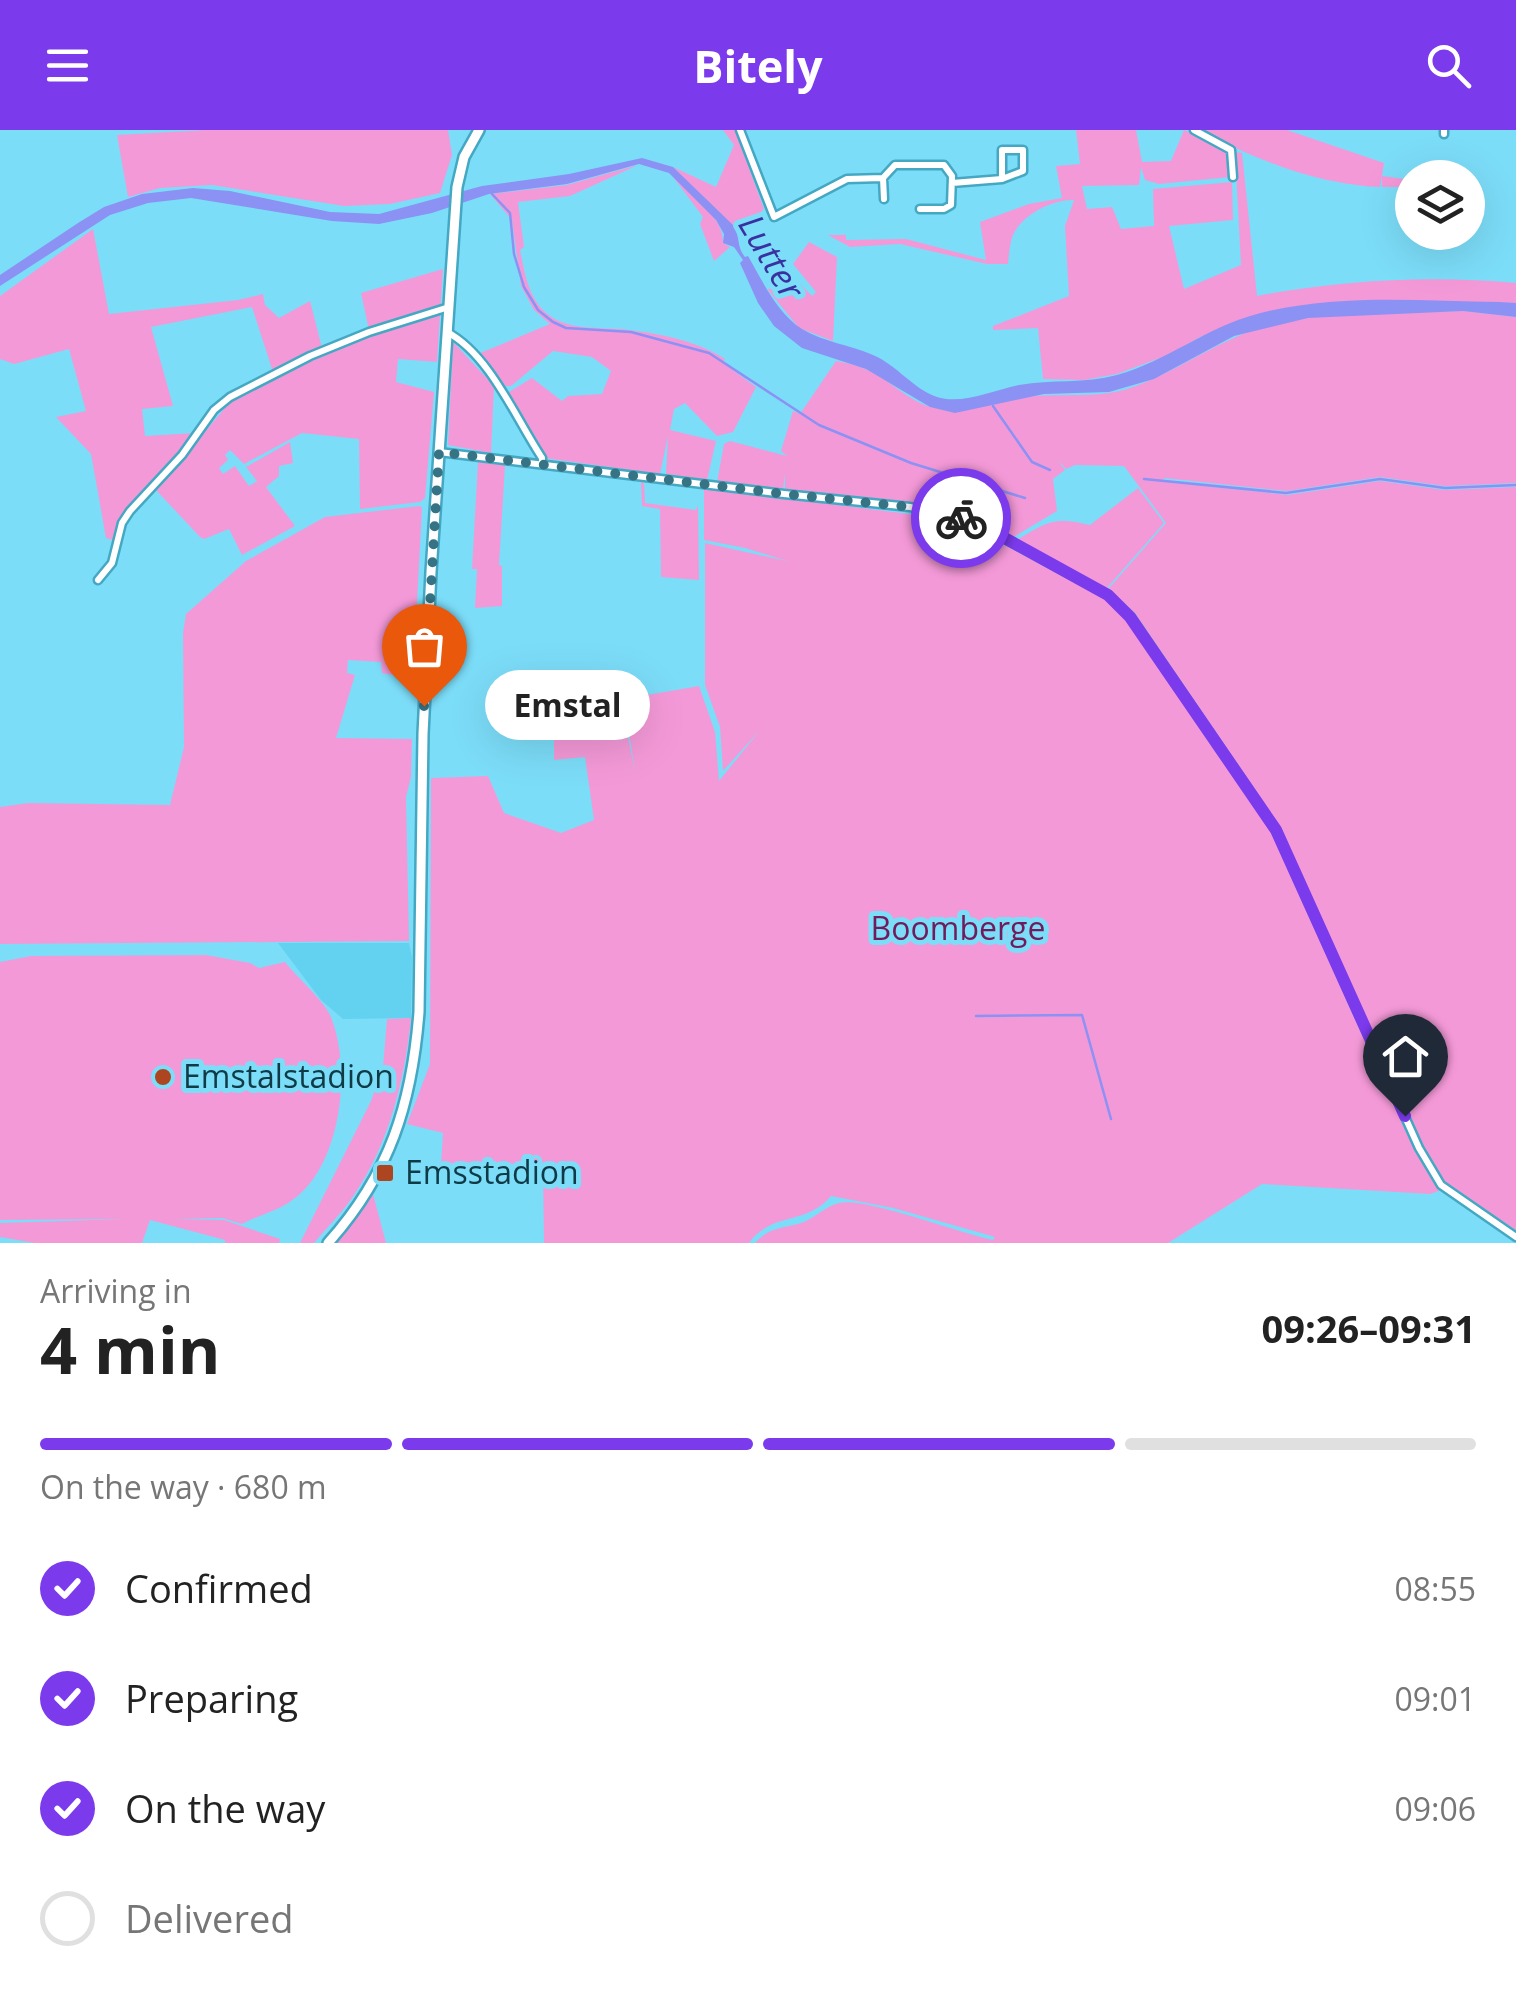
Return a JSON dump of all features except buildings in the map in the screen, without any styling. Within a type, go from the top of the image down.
[{"type":"street","points":[[328,1243],[362,1201],[396,1136],[416,1059],[426,650],[447,332],[458,188],[464,157],[479,130]]},
{"type":"street","points":[[740,130],[774,217],[847,179],[884,178]]},
{"type":"street","points":[[1194,130],[1231,150],[1234,177]]},
{"type":"street","points":[[952,184],[1002,180],[1023,172],[1023,150],[1002,150],[1002,180]]},
{"type":"street","points":[[884,199],[884,178],[895,165],[944,165],[952,176],[948,208],[920,209]]},
{"type":"street","points":[[98,580],[112,563],[122,524],[130,511],[182,455],[214,410],[230,397],[310,356],[369,332],[449,307]]},
{"type":"street","points":[[447,332],[459,338],[504,392],[542,464]]},
{"type":"street","points":[[439,452],[910,507],[972,520],[1108,595],[1130,617],[1276,830],[1436,1178],[1516,1237]]},
{"type":"shaded area","points":[[642,158],[673,167],[733,225],[742,253],[748,256],[771,296],[793,322],[819,337],[873,355],[928,393],[947,399],[1031,383],[1117,375],[1239,320],[1287,307],[1378,300],[1500,302],[1516,303],[1516,317],[1463,311],[1308,318],[1234,336],[1154,379],[1109,392],[1044,394],[955,413],[930,407],[866,369],[802,348],[774,326],[758,303],[740,263],[743,260],[734,247],[723,243],[724,234],[716,220],[669,173],[639,164],[567,184],[489,194],[432,213],[379,224],[332,221],[191,198],[148,203],[110,215],[0,286],[0,275],[78,223],[104,207],[142,194],[193,188],[230,191],[330,212],[379,214],[482,186],[569,174]]},
{"type":"shaded area","points":[[278,943],[409,943],[411,1018],[343,1019],[321,1000]]},
{"type":"green space","points":[[206,130],[448,130],[452,155],[440,193],[390,204],[344,206],[212,185],[160,188],[128,197],[117,135]]},
{"type":"green space","points":[[723,130],[735,130],[764,209],[738,233],[673,167],[716,187],[734,145]]},
{"type":"green space","points":[[1076,130],[1136,130],[1142,162],[1171,161],[1184,130],[1227,150],[1230,177],[1159,184],[1145,180],[1141,167],[1139,185],[1082,186],[1087,209],[1112,207],[1121,229],[1154,226],[1153,189],[1232,182],[1233,220],[1169,226],[1184,289],[1241,265],[1235,152],[1242,153],[1257,296],[1353,283],[1451,279],[1516,283],[1516,303],[1343,301],[1202,336],[1168,355],[1117,374],[1084,380],[1043,379],[1038,328],[993,330],[993,326],[1069,296],[1065,226],[1074,200],[1049,205],[1026,218],[1013,234],[1008,264],[987,264],[900,244],[850,247],[828,235],[846,235],[846,240],[906,239],[986,260],[980,222],[1029,204],[1062,198],[1056,166],[1080,164]]},
{"type":"green space","points":[[1200,130],[1287,130],[1384,163],[1380,187],[1287,169]]},
{"type":"green space","points":[[638,165],[570,196],[518,202],[523,265],[536,302],[550,316],[571,325],[653,333],[691,343],[725,359],[723,363],[756,387],[733,432],[717,436],[685,403],[674,409],[670,430],[716,441],[707,480],[666,474],[668,436],[660,474],[544,458],[507,393],[532,378],[562,401],[568,396],[602,394],[611,371],[592,357],[553,351],[511,386],[505,386],[478,354],[550,324],[534,310],[521,286],[512,220],[490,194],[567,185]]},
{"type":"green space","points":[[671,174],[712,214],[723,243],[730,247],[714,261],[700,224],[703,217]]},
{"type":"green space","points":[[1382,176],[1395,178],[1395,187],[1382,187]]},
{"type":"green space","points":[[93,229],[109,314],[263,294],[265,305],[279,318],[310,301],[322,348],[273,372],[252,307],[151,327],[173,406],[142,409],[145,436],[195,433],[119,523],[113,540],[106,538],[91,454],[56,417],[86,411],[69,349],[14,364],[0,359],[0,296]]},
{"type":"green space","points":[[809,242],[837,257],[833,341],[799,328],[768,290],[777,279],[772,274],[780,263],[812,296],[816,292],[793,264]]},
{"type":"green space","points":[[443,269],[437,362],[398,359],[396,382],[434,392],[425,498],[420,502],[360,509],[359,439],[302,433],[244,464],[230,450],[225,455],[228,460],[219,468],[223,474],[235,466],[249,486],[257,481],[246,467],[290,442],[293,463],[279,466],[279,476],[266,487],[295,526],[242,555],[229,529],[200,537],[156,490],[230,402],[323,353],[370,335],[361,293]]},
{"type":"green space","name":"Boomberge","points":[[1463,311],[1516,317],[1516,483],[1445,486],[1380,477],[1287,491],[1164,478],[1163,482],[1288,495],[1380,481],[1444,490],[1516,487],[1516,1230],[1450,1187],[1430,1194],[1262,1184],[1168,1243],[755,1243],[772,1231],[804,1222],[839,1203],[870,1205],[993,1240],[995,1237],[893,1208],[831,1196],[811,1212],[768,1226],[749,1243],[544,1243],[543,1166],[440,1180],[443,1133],[407,1124],[430,1064],[431,778],[488,776],[504,813],[561,833],[594,820],[585,757],[554,760],[554,702],[620,696],[635,772],[624,699],[699,686],[715,732],[719,781],[760,730],[723,771],[720,727],[705,685],[705,543],[787,561],[704,540],[704,488],[909,514],[970,527],[1102,596],[1166,523],[1124,466],[1075,465],[1066,469],[1058,460],[1065,470],[1053,479],[1057,511],[1010,539],[973,517],[909,504],[785,490],[785,474],[783,489],[717,482],[724,444],[730,441],[787,456],[781,451],[793,411],[800,414],[836,361],[873,373],[923,404],[963,409],[1028,397],[1127,389],[1235,337],[1296,319]]},
{"type":"green space","points":[[453,342],[494,386],[491,453],[448,445]]},
{"type":"green space","points":[[478,462],[505,465],[499,565],[502,606],[475,608],[477,569],[472,569]]},
{"type":"green space","points":[[641,481],[645,503],[696,510],[698,505],[699,580],[661,577],[660,509],[642,506]]},
{"type":"green space","points":[[1138,488],[1164,523],[1107,588],[1015,541],[1051,522],[1090,525]]},
{"type":"green space","points":[[422,507],[413,679],[382,673],[381,662],[348,660],[347,673],[355,675],[336,738],[412,739],[406,797],[409,941],[0,944],[0,807],[28,803],[170,805],[184,747],[186,614],[246,561],[325,517]]},
{"type":"green space","name":"Emstalstadion","points":[[206,955],[259,968],[285,962],[327,1009],[337,1037],[341,1062],[338,1116],[331,1142],[308,1186],[285,1205],[242,1224],[222,1218],[173,1219],[224,1220],[280,1239],[279,1243],[225,1243],[150,1220],[142,1243],[35,1243],[0,1237],[0,1223],[124,1219],[0,1220],[0,962],[31,956]]},
{"type":"green space","points":[[411,1018],[400,1087],[377,1154],[340,1213],[314,1243],[300,1243],[371,1101],[383,1067],[387,1019]]},
{"type":"green space","points":[[373,1194],[386,1243],[336,1243]]},
{"type":"waterway","points":[[492,194],[510,213],[514,254],[524,287],[538,310],[553,322],[566,328],[631,332],[709,353],[819,425],[911,463],[1025,498]]},
{"type":"waterway","points":[[993,406],[1032,462],[1050,470]]},
{"type":"waterway","points":[[1144,479],[1286,493],[1380,479],[1445,488],[1516,485]]},
{"type":"waterway","points":[[976,1016],[1082,1015],[1111,1119]]},
{"type":"way so far","points":[[424,706],[439,452],[910,507],[961,518]]},
{"type":"place","name":"Emstal","points":[[424,706]]},
{"type":"place","name":"Emstalstadion","points":[[163,1077]]},
{"type":"place","name":"Emsstadion","points":[[385,1173]]},
{"type":"route","points":[[961,518],[972,520],[1108,595],[1130,617],[1276,830],[1405,1116]]},
{"type":"water label","name":"Lutter","points":[[771,257]]}]
